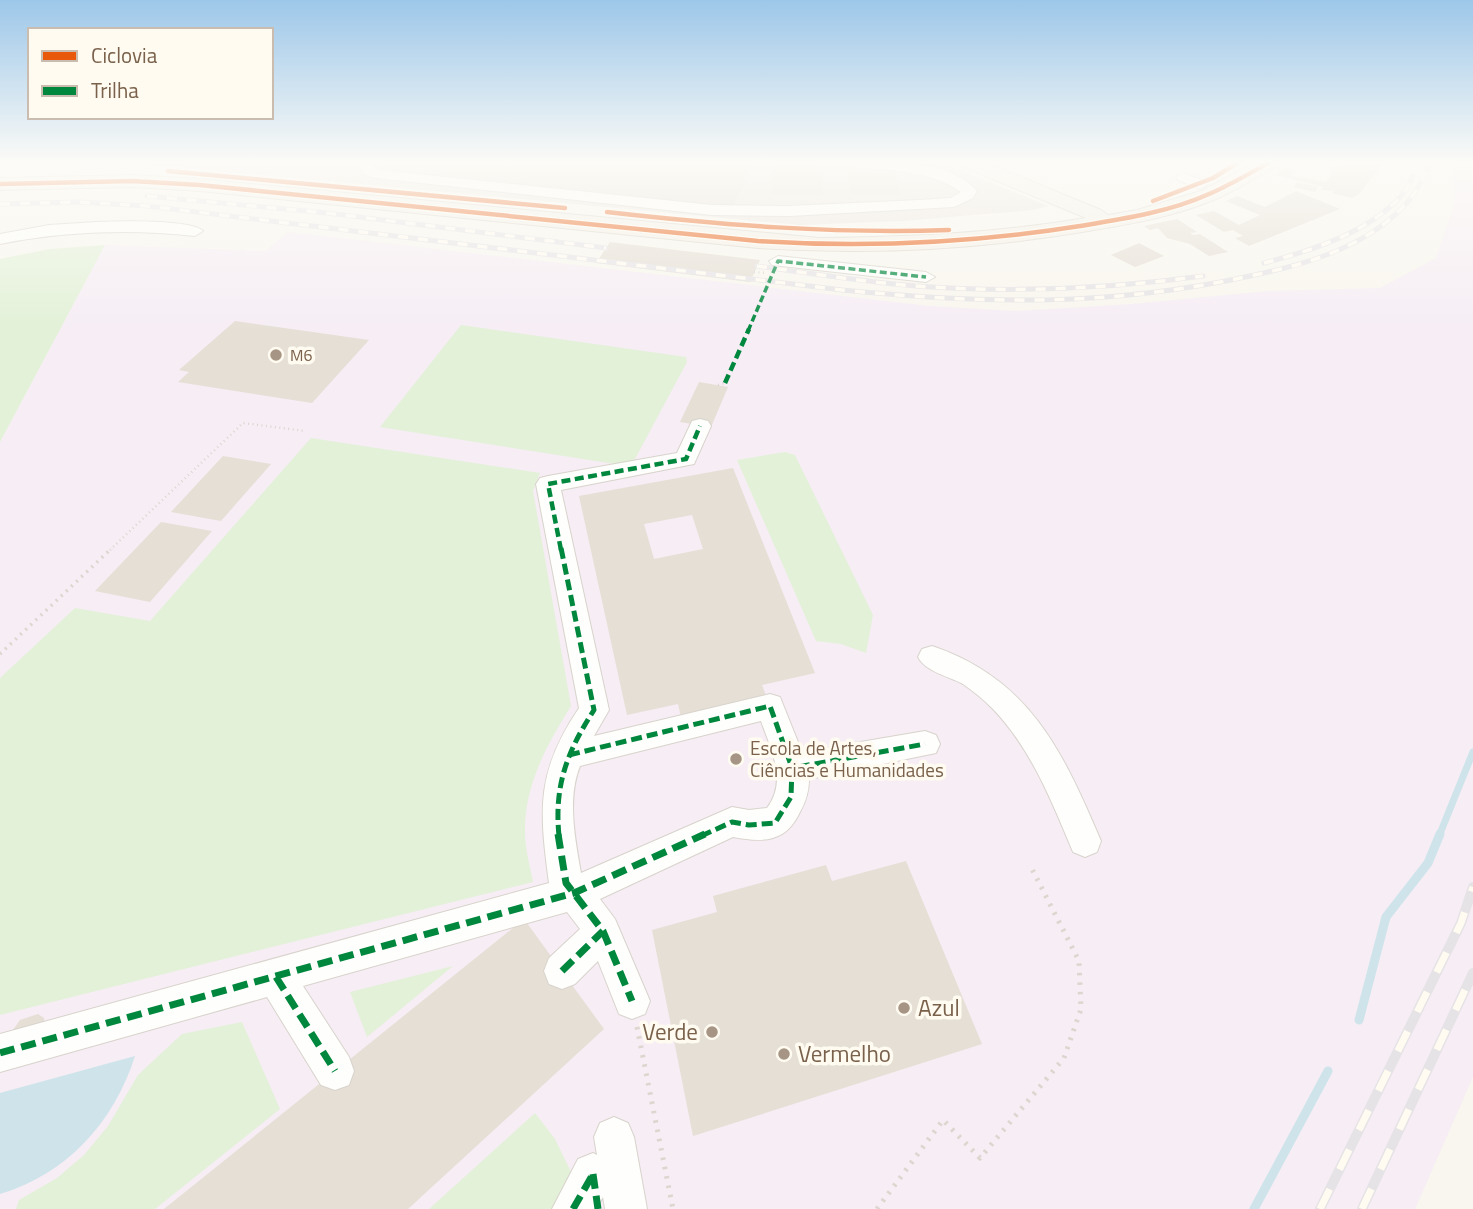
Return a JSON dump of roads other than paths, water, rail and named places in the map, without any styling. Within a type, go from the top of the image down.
[{"type":"main road","points":[[533,218],[819,245],[927,238],[1062,218]]},
{"type":"main road","points":[[662,218],[788,230],[879,233],[927,238]]},
{"type":"main road","points":[[927,238],[936,252],[973,254],[1076,249],[1100,238],[1103,233],[1088,218]]},
{"type":"street","points":[[0,239],[47,229],[98,224],[195,231]]},
{"type":"street","points":[[778,261],[926,277]]},
{"type":"street","points":[[632,1001],[603,931],[566,883],[558,832],[560,776],[594,710],[548,484],[686,459],[700,426]]},
{"type":"street","points":[[932,657],[984,683],[1010,707],[1041,750],[1085,841]]},
{"type":"street","points":[[0,1053],[574,893],[732,822],[749,825],[775,823],[787,808],[795,789],[792,768],[770,706],[569,755]]},
{"type":"street","points":[[792,768],[925,744]]},
{"type":"street","points":[[562,971],[603,931]]},
{"type":"street","points":[[276,977],[335,1070]]},
{"type":"street","points":[[614,1137],[626,1209]]},
{"type":"street","points":[[573,1209],[593,1174],[598,1209]]},
{"type":"water","points":[[135,1056],[114,1103],[85,1142],[67,1159],[46,1173],[0,1194],[0,1093]]},
{"type":"waterway","points":[[1439,836],[1473,752]]},
{"type":"waterway","points":[[1359,1020],[1386,917],[1428,863],[1440,834]]},
{"type":"waterway","points":[[1254,1209],[1328,1071]]},
{"type":"railway","points":[[250,218],[842,290],[997,300],[1096,298],[1146,293],[1270,272],[1332,253],[1370,234],[1390,218]]},
{"type":"railway","points":[[370,218],[606,248]]},
{"type":"railway","points":[[1264,263],[1337,239],[1374,218]]},
{"type":"railway","points":[[757,266],[896,284],[988,289],[1095,287],[1203,276]]},
{"type":"railway","points":[[1320,1209],[1461,923],[1473,887]]},
{"type":"railway","points":[[1362,1209],[1473,973]]},
{"type":"place","name":"M6","points":[[276,355]]},
{"type":"place","name":"Escola de Artes, Ciências e Humanidades","points":[[736,759]]},
{"type":"place","name":"Azul","points":[[904,1008]]},
{"type":"place","name":"Verde","points":[[712,1032]]},
{"type":"place","name":"Vermelho","points":[[784,1054]]}]
